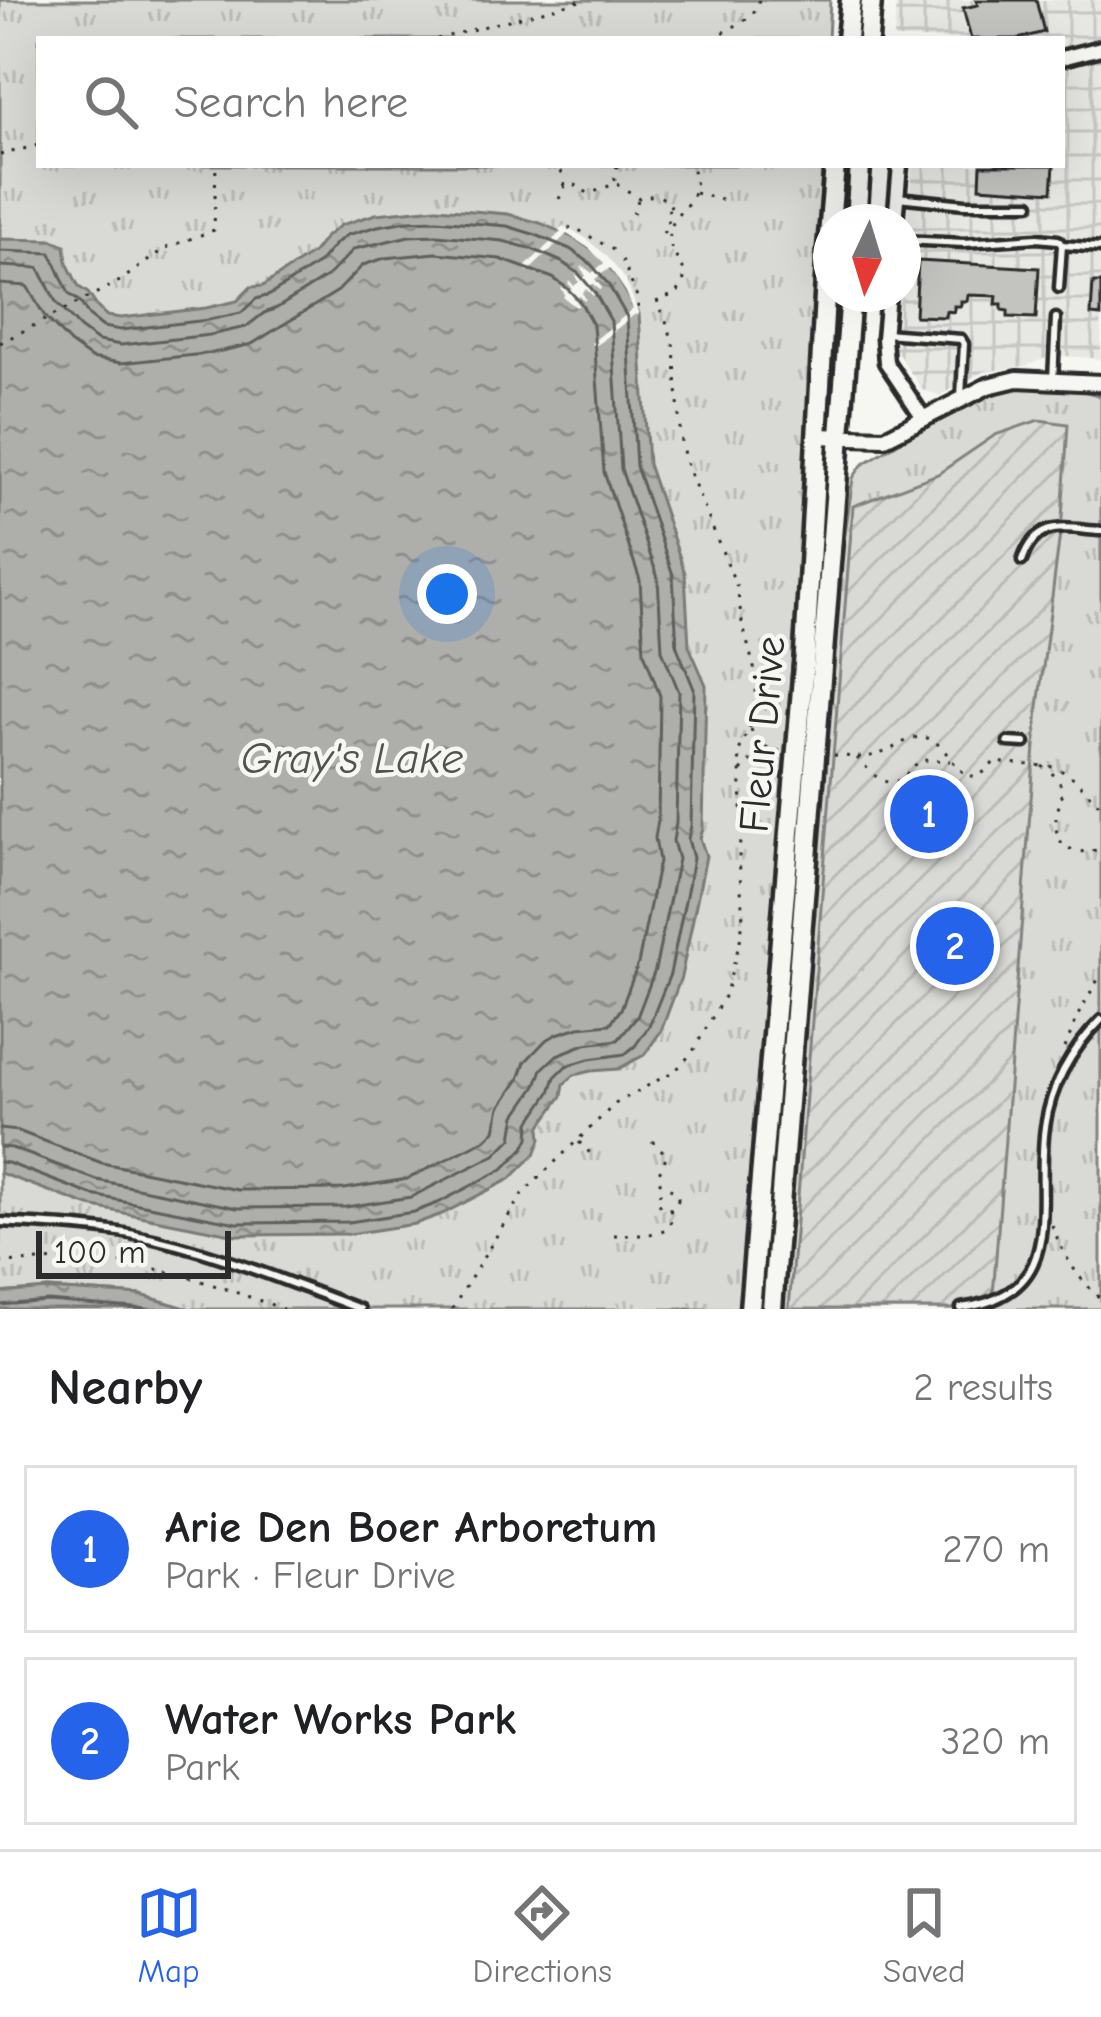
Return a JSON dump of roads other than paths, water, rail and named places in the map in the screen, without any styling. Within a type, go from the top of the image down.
[{"type":"main road","points":[[847,36],[851,0]]},
{"type":"main road","points":[[868,36],[871,0]]},
{"type":"main road","name":"Fleur Drive","points":[[750,1309],[805,653],[836,168]]},
{"type":"main road","points":[[857,204],[860,168]]},
{"type":"main road","name":"Fleur Drive","points":[[772,1309],[850,312]]},
{"type":"street","points":[[1065,57],[1101,48]]},
{"type":"street","points":[[896,204],[900,168]]},
{"type":"street","points":[[887,312],[886,362],[924,419]]},
{"type":"street","points":[[816,436],[885,438],[988,386],[1017,380],[1101,383]]},
{"type":"lane","points":[[897,197],[1030,204]]},
{"type":"lane","points":[[921,241],[1058,240],[1062,245],[1059,288]]},
{"type":"lane","points":[[1062,245],[1101,248]]},
{"type":"lane","points":[[1053,380],[1056,318]]},
{"type":"lane","points":[[885,334],[961,339],[961,400]]},
{"type":"lane","points":[[1022,561],[1032,542],[1057,526],[1101,531]]},
{"type":"lane","points":[[1008,742],[1025,743]]},
{"type":"lane","points":[[962,1308],[998,1300],[1015,1287],[1038,1253],[1043,1236],[1042,1160],[1049,1106],[1062,1071],[1101,1020]]},
{"type":"lane","points":[[0,1222],[135,1235],[234,1262],[360,1309]]},
{"type":"water","name":"Gray's Lake","points":[[437,208],[508,214],[576,239],[598,254],[639,314],[648,464],[685,573],[689,646],[706,685],[700,838],[706,856],[681,977],[661,1031],[644,1055],[618,1069],[574,1075],[564,1084],[562,1096],[540,1127],[535,1154],[510,1179],[415,1224],[350,1234],[236,1235],[89,1206],[0,1173],[0,239],[53,240],[65,245],[67,263],[79,287],[107,316],[121,318],[237,301],[251,287],[263,286],[313,253],[341,225],[376,214]]},
{"type":"water","points":[[48,1289],[141,1295],[189,1309],[0,1309],[0,1293]]},
{"type":"place","name":"Arie Den Boer Arboretum","points":[[929,814]]},
{"type":"place","name":"Water Works Park","points":[[955,946]]}]
